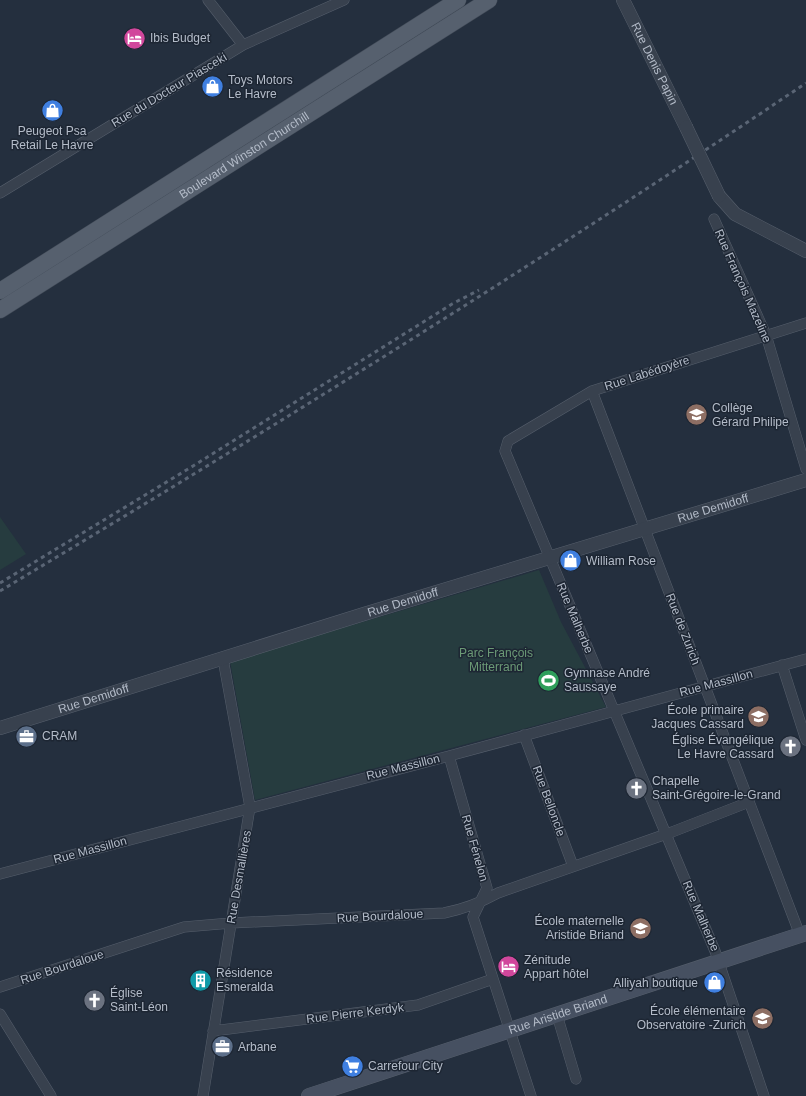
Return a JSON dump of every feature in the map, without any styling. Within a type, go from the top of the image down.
[{"type":"main road","name":"Boulevard Winston Churchill","points":[[0,290],[458,0]]},
{"type":"main road","name":"Boulevard Winston Churchill","points":[[0,310],[489,0]]},
{"type":"main road","name":"Rue Aristide Briand","points":[[309,1096],[341,1091],[509,1031],[803,934]]},
{"type":"street","points":[[208,0],[244,45]]},
{"type":"street","name":"Rue du Docteur Piasceki","points":[[0,193],[244,45],[344,0]]},
{"type":"street","name":"Rue Denis Papin","points":[[623,0],[719,196],[735,214],[806,251]]},
{"type":"street","name":"Rue François Mazeline","points":[[714,219],[766,335],[806,468]]},
{"type":"street","name":"Rue Labédoyère","points":[[505,451],[508,441],[592,391],[806,323]]},
{"type":"street","name":"Rue de Zurich","points":[[592,391],[749,802],[803,934]]},
{"type":"street","name":"Rue Malherbe","points":[[505,451],[615,710],[719,962],[762,1095]]},
{"type":"street","name":"Rue Demidoff","points":[[0,728],[806,480]]},
{"type":"street","name":"Rue Desmallières","points":[[203,1096],[250,807],[223,659]]},
{"type":"street","name":"Rue Massillon","points":[[0,874],[448,756],[806,659]]},
{"type":"street","points":[[782,665],[806,740]]},
{"type":"street","name":"Rue Belloncle","points":[[524,735],[573,866]]},
{"type":"street","name":"Rue Fénelon","points":[[448,756],[487,888],[473,917],[531,1096]]},
{"type":"street","name":"Rue Bourdaloue","points":[[0,987],[184,927],[231,923],[444,913],[462,910],[480,903],[498,893],[666,834],[749,802]]},
{"type":"street","name":"Rue Pierre Kerdyk","points":[[213,1031],[418,1005],[493,979]]},
{"type":"street","points":[[0,1014],[52,1096]]},
{"type":"street","points":[[557,1015],[576,1079]]},
{"type":"green space","points":[[0,517],[26,554],[0,570]]},
{"type":"green space","name":"Parc François Mitterrand","points":[[539,570],[561,622],[606,707],[255,800],[230,661]]},
{"type":"railway","points":[[0,591],[204,468],[507,279],[806,83]]},
{"type":"railway","points":[[0,583],[193,466],[452,304],[479,290]]},
{"type":"place","name":"Ibis Budget","points":[[135,38]]},
{"type":"place","name":"Toys Motors Le Havre","points":[[213,87]]},
{"type":"place","name":"Peugeot Psa Retail Le Havre","points":[[52,110]]},
{"type":"place","name":"Collège Gérard Philipe","points":[[696,415]]},
{"type":"place","name":"William Rose","points":[[571,561]]},
{"type":"place","name":"Gymnase André Saussaye","points":[[548,680]]},
{"type":"place","name":"École primaire Jacques Cassard","points":[[759,717]]},
{"type":"place","name":"CRAM","points":[[27,736]]},
{"type":"place","name":"Église Évangélique Le Havre Cassard","points":[[790,747]]},
{"type":"place","name":"Chapelle Saint-Grégoire-le-Grand","points":[[636,788]]},
{"type":"place","name":"École maternelle Aristide Briand","points":[[640,928]]},
{"type":"place","name":"Zénitude Appart hôtel","points":[[509,967]]},
{"type":"place","name":"Résidence Esmeralda","points":[[201,980]]},
{"type":"place","name":"Alliyah boutique","points":[[714,983]]},
{"type":"place","name":"Église Saint-Léon","points":[[94,1000]]},
{"type":"place","name":"École élémentaire Observatoire -Zurich","points":[[762,1018]]},
{"type":"place","name":"Arbane","points":[[223,1047]]},
{"type":"place","name":"Carrefour City","points":[[353,1066]]}]
